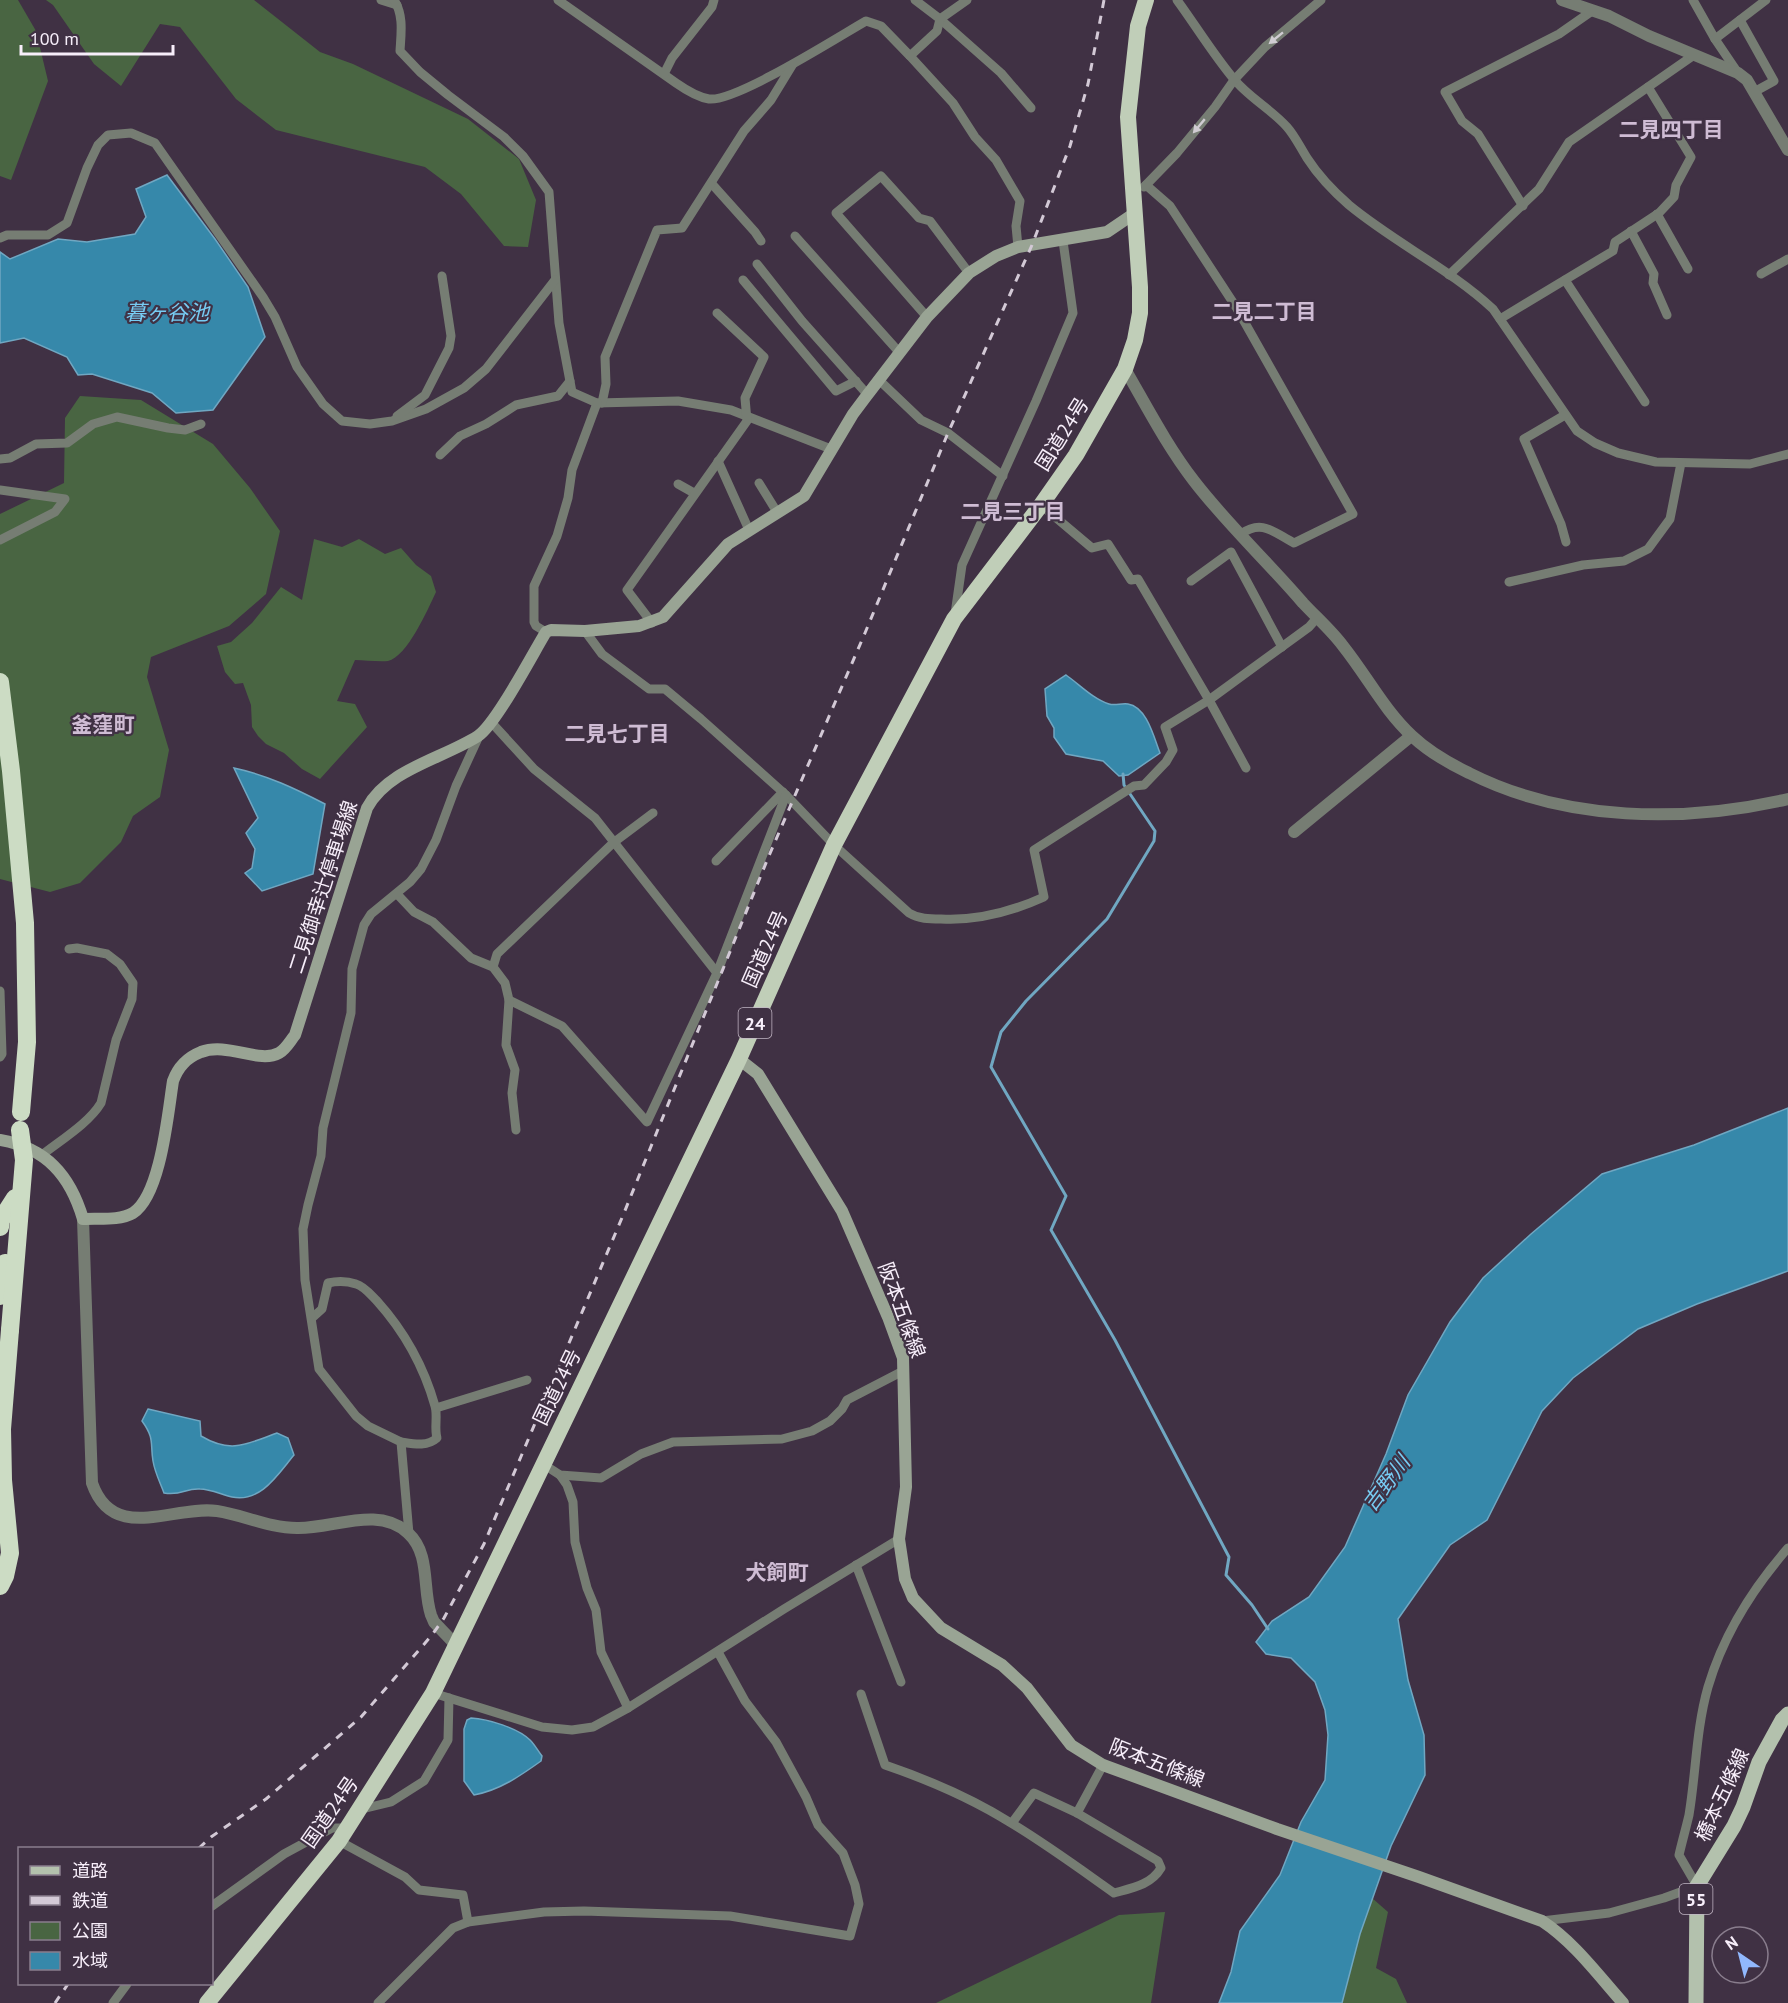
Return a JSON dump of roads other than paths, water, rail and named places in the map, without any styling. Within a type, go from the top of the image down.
[{"type":"highway","name":"国道24号","points":[[207,2003],[343,1835],[358,1810],[441,1695],[455,1644],[740,1059],[834,845],[954,619],[1076,455],[1125,369],[1135,340],[1140,313],[1128,117],[1138,26],[1146,0]]},
{"type":"highway","points":[[0,682],[16,815],[25,923],[27,1042],[15,1198],[0,1296]]},
{"type":"highway","points":[[0,1586],[5,1576],[10,1553],[3,1473],[2,1429],[23,1169],[21,1121]]},
{"type":"highway","points":[[0,1227],[1,1220],[15,1198]]},
{"type":"main road","points":[[546,632],[639,626],[652,623],[670,611],[728,544],[804,496],[831,449],[878,379],[927,317],[969,273],[996,256],[1018,247],[1107,232],[1134,206]]},
{"type":"main road","name":"二見御幸辻停車場線","points":[[83,1219],[127,1216],[141,1206],[163,1149],[173,1081],[176,1071],[184,1062],[193,1055],[216,1048],[260,1056],[279,1053],[286,1047],[295,1035],[367,808],[374,794],[387,784],[441,754],[479,736],[491,722],[546,632]]},
{"type":"main road","name":"阪本五條線","points":[[740,1059],[758,1074],[842,1211],[888,1317],[903,1358],[906,1487],[899,1539],[905,1579],[913,1598],[941,1628],[1002,1665],[1028,1688],[1071,1745],[1103,1765],[1542,1922],[1570,1943],[1623,2003]]},
{"type":"main road","points":[[0,1140],[26,1147],[42,1155],[59,1171],[72,1188],[83,1219]]},
{"type":"main road","name":"橋本五條線","points":[[1697,1886],[1734,1826],[1743,1808],[1759,1762],[1782,1720],[1788,1714]]},
{"type":"main road","name":"55","points":[[1695,2003],[1697,1886]]},
{"type":"street","points":[[381,0],[396,2],[402,25],[400,51],[420,72],[504,137],[523,156],[549,192],[559,323],[572,392],[600,403],[678,401],[746,414],[831,449]]},
{"type":"street","points":[[558,0],[692,94],[711,99],[729,95],[757,83],[866,21],[881,26],[953,103],[975,137],[996,160],[1020,201],[1016,226],[1018,247]]},
{"type":"street","points":[[664,75],[672,58],[712,7],[714,0]]},
{"type":"street","points":[[915,0],[1001,73],[1031,108]]},
{"type":"street","points":[[910,56],[937,31],[940,19],[967,0]]},
{"type":"street","points":[[1177,0],[1234,80],[1278,117],[1293,134],[1322,179],[1385,233],[1481,298],[1500,319],[1577,431],[1595,443],[1618,453],[1656,462],[1750,464],[1788,454]]},
{"type":"street","points":[[1134,206],[1146,185],[1177,153],[1234,80],[1265,47],[1321,0]]},
{"type":"street","points":[[1562,0],[1738,74],[1747,81],[1788,150]]},
{"type":"street","points":[[1693,0],[1738,74]]},
{"type":"street","points":[[1715,39],[1766,0]]},
{"type":"street","points":[[1523,206],[1478,134],[1462,121],[1445,92],[1559,34],[1592,11]]},
{"type":"street","points":[[1740,20],[1774,81],[1754,92]]},
{"type":"street","points":[[1449,275],[1523,206],[1549,176],[1569,142],[1695,55]]},
{"type":"street","points":[[546,632],[534,622],[534,586],[556,536],[568,498],[572,470],[606,384],[605,357],[657,230],[682,228],[744,131],[771,100],[794,62]]},
{"type":"street","points":[[1500,319],[1613,251],[1615,242],[1657,214],[1674,197],[1676,185],[1691,157],[1648,87]]},
{"type":"street","points":[[0,237],[48,235],[67,223],[94,153],[108,135],[131,134],[155,143],[263,297],[275,317],[297,367],[323,404],[342,421],[370,424],[391,421],[426,409],[464,388],[486,369],[555,280]]},
{"type":"street","points":[[927,317],[836,213],[882,176],[919,218],[930,221],[969,273]]},
{"type":"street","points":[[712,184],[761,241]]},
{"type":"street","points":[[1146,185],[1170,206],[1236,307],[1353,514],[1294,543],[1261,525],[1251,526],[1241,534]]},
{"type":"street","points":[[1657,214],[1688,269]]},
{"type":"street","points":[[1631,231],[1654,274],[1653,283],[1667,315]]},
{"type":"street","points":[[795,236],[899,352]]},
{"type":"street","points":[[954,619],[962,565],[1073,313],[1063,241]]},
{"type":"street","points":[[1761,274],[1788,259]]},
{"type":"street","points":[[757,264],[802,321],[867,394]]},
{"type":"street","points":[[391,421],[425,395],[449,348],[452,336],[442,276]]},
{"type":"street","points":[[743,280],[836,391],[856,381]]},
{"type":"street","points":[[1565,280],[1645,402]]},
{"type":"street","points":[[652,623],[627,590],[747,421],[745,398],[764,357],[717,313]]},
{"type":"street","points":[[1125,369],[1161,434],[1194,482],[1316,619],[1343,645],[1386,708],[1412,736],[1432,753],[1488,783],[1538,800],[1584,809],[1648,814],[1694,813],[1757,806],[1788,799]]},
{"type":"street","points":[[878,379],[921,420],[948,433],[1003,476]]},
{"type":"street","points":[[440,455],[460,436],[486,424],[516,405],[558,396],[570,381]]},
{"type":"street","points":[[1565,415],[1524,439],[1561,524],[1566,543]]},
{"type":"street","points":[[0,459],[10,458],[36,444],[67,443],[93,424],[117,417],[185,430],[201,423]]},
{"type":"street","points":[[718,461],[749,530]]},
{"type":"street","points":[[1509,582],[1583,565],[1624,561],[1648,549],[1670,519],[1680,463]]},
{"type":"street","points":[[759,483],[777,512]]},
{"type":"street","points":[[678,484],[694,493]]},
{"type":"street","points":[[0,490],[65,499],[55,512],[0,540]]},
{"type":"street","points":[[1041,505],[1092,548],[1108,544],[1131,580],[1138,579],[1246,768]]},
{"type":"street","points":[[1191,581],[1231,552],[1282,646]]},
{"type":"street","points":[[585,631],[602,654],[649,689],[665,689],[784,793],[834,845],[894,901],[918,918],[957,920],[983,918],[1044,897],[1034,850],[1134,786],[1144,784],[1166,762],[1173,750],[1165,727],[1209,700],[1309,627],[1316,619]]},
{"type":"street","points":[[491,722],[498,727],[534,770],[595,818],[717,973]]},
{"type":"street","points":[[312,1318],[322,1309],[328,1283],[338,1281],[357,1284],[366,1290],[395,1321],[418,1360],[436,1408],[437,1438],[433,1442],[420,1445],[401,1442],[365,1424],[329,1384],[319,1369],[305,1280],[303,1229],[321,1156],[323,1128],[351,1013],[352,969],[364,925],[371,914],[397,894],[421,869],[436,840],[456,786],[479,736]]},
{"type":"street","points":[[1294,832],[1412,736]]},
{"type":"street","points":[[716,861],[784,793]]},
{"type":"street","points":[[509,1000],[562,1026],[647,1122],[717,973],[784,793]]},
{"type":"street","points":[[493,967],[497,954],[613,843],[653,813]]},
{"type":"street","points":[[397,894],[414,912],[433,922],[471,958],[493,967],[505,983],[509,1000],[506,1045],[515,1070],[512,1093],[516,1130]]},
{"type":"street","points":[[42,1155],[96,1112],[101,1103],[116,1040],[132,999],[133,983],[120,964],[106,954],[77,948],[69,949]]},
{"type":"street","points":[[0,991],[2,1054],[0,1058]]},
{"type":"street","points":[[83,1219],[92,1483],[101,1500],[116,1513],[129,1518],[143,1519],[198,1510],[216,1511],[279,1527],[296,1528],[364,1519],[392,1522],[409,1534],[417,1545],[424,1564],[430,1615],[455,1644]]},
{"type":"street","points":[[560,1475],[601,1478],[641,1454],[673,1442],[782,1439],[813,1431],[830,1421],[847,1400],[903,1371]]},
{"type":"street","points":[[436,1408],[527,1380]]},
{"type":"street","points":[[401,1442],[409,1534]]},
{"type":"street","points":[[543,1464],[560,1475],[567,1485],[573,1502],[575,1542],[587,1588],[596,1610],[601,1652],[628,1708]]},
{"type":"street","points":[[358,1810],[391,1802],[424,1781],[448,1740],[441,1695],[542,1728],[572,1730],[593,1727],[628,1708],[899,1539]]},
{"type":"street","points":[[1542,1922],[1609,1913],[1697,1886],[1679,1855],[1689,1816],[1695,1755],[1708,1687],[1734,1624],[1752,1595],[1788,1548]]},
{"type":"street","points":[[856,1565],[901,1682]]},
{"type":"street","points":[[378,2003],[453,1928],[468,1922],[544,1912],[584,1911],[730,1916],[850,1936],[859,1904],[855,1885],[843,1853],[818,1825],[806,1797],[776,1743],[746,1701],[718,1652]]},
{"type":"street","points":[[861,1694],[885,1765],[950,1790],[1012,1823],[1114,1893],[1141,1885],[1156,1877],[1161,1868],[1158,1860],[1077,1813],[1034,1793],[1012,1823]]},
{"type":"street","points":[[1077,1813],[1103,1765]]},
{"type":"street","points":[[213,1905],[284,1854],[332,1828],[405,1877],[419,1890],[463,1895],[468,1922]]},
{"type":"street","points":[[113,2003],[126,1985]]},
{"type":"water","name":"暮ヶ谷池","points":[[167,175],[248,287],[265,337],[213,410],[176,413],[152,393],[92,374],[78,375],[67,357],[24,338],[0,343],[0,252],[10,259],[58,239],[87,242],[135,234],[146,217],[136,189]]},
{"type":"water","points":[[1066,675],[1103,702],[1111,705],[1135,706],[1149,724],[1160,753],[1128,775],[1119,776],[1103,761],[1066,754],[1054,737],[1054,728],[1047,716],[1045,689]]},
{"type":"water","points":[[234,768],[281,783],[325,804],[313,874],[262,891],[245,873],[252,868],[255,849],[246,833],[258,818]]},
{"type":"water","name":"吉野川","points":[[1788,1108],[1788,1271],[1697,1304],[1638,1329],[1573,1378],[1542,1411],[1487,1520],[1450,1545],[1398,1619],[1408,1680],[1424,1735],[1425,1775],[1391,1846],[1360,1934],[1342,2003],[1219,2003],[1231,1972],[1240,1931],[1280,1875],[1301,1822],[1325,1780],[1328,1735],[1325,1710],[1315,1682],[1291,1658],[1266,1654],[1256,1642],[1272,1621],[1309,1597],[1345,1547],[1386,1454],[1408,1395],[1450,1322],[1483,1278],[1602,1174],[1694,1145]]},
{"type":"water","points":[[148,1409],[200,1421],[201,1436],[221,1445],[248,1444],[277,1433],[288,1438],[294,1455],[268,1485],[252,1496],[232,1497],[200,1489],[175,1494],[164,1493],[154,1465],[150,1437],[142,1421]]},
{"type":"water","points":[[471,1718],[502,1725],[525,1736],[542,1756],[541,1761],[501,1786],[474,1795],[464,1781],[464,1729],[467,1720]]},
{"type":"waterway","points":[[1123,774],[1124,785],[1155,831],[1154,841],[1107,919],[1026,1001],[1001,1032],[991,1067],[1066,1196],[1051,1230],[1115,1340],[1229,1557],[1226,1575],[1252,1605],[1268,1629]]},
{"type":"railway","points":[[200,1847],[266,1799],[361,1717],[432,1635],[444,1618],[484,1544],[624,1213],[768,858],[948,433],[1032,245],[1070,146],[1088,84],[1104,0]]},
{"type":"railway","points":[[55,2003],[67,1985]]},
{"type":"district","name":"二見四丁目","points":[[1671,129]]},
{"type":"district","name":"二見二丁目","points":[[1264,311]]},
{"type":"district","name":"二見三丁目","points":[[1013,511]]},
{"type":"district","name":"釜窪町","points":[[103,724]]},
{"type":"district","name":"二見七丁目","points":[[617,733]]},
{"type":"district","name":"犬飼町","points":[[777,1572]]}]
